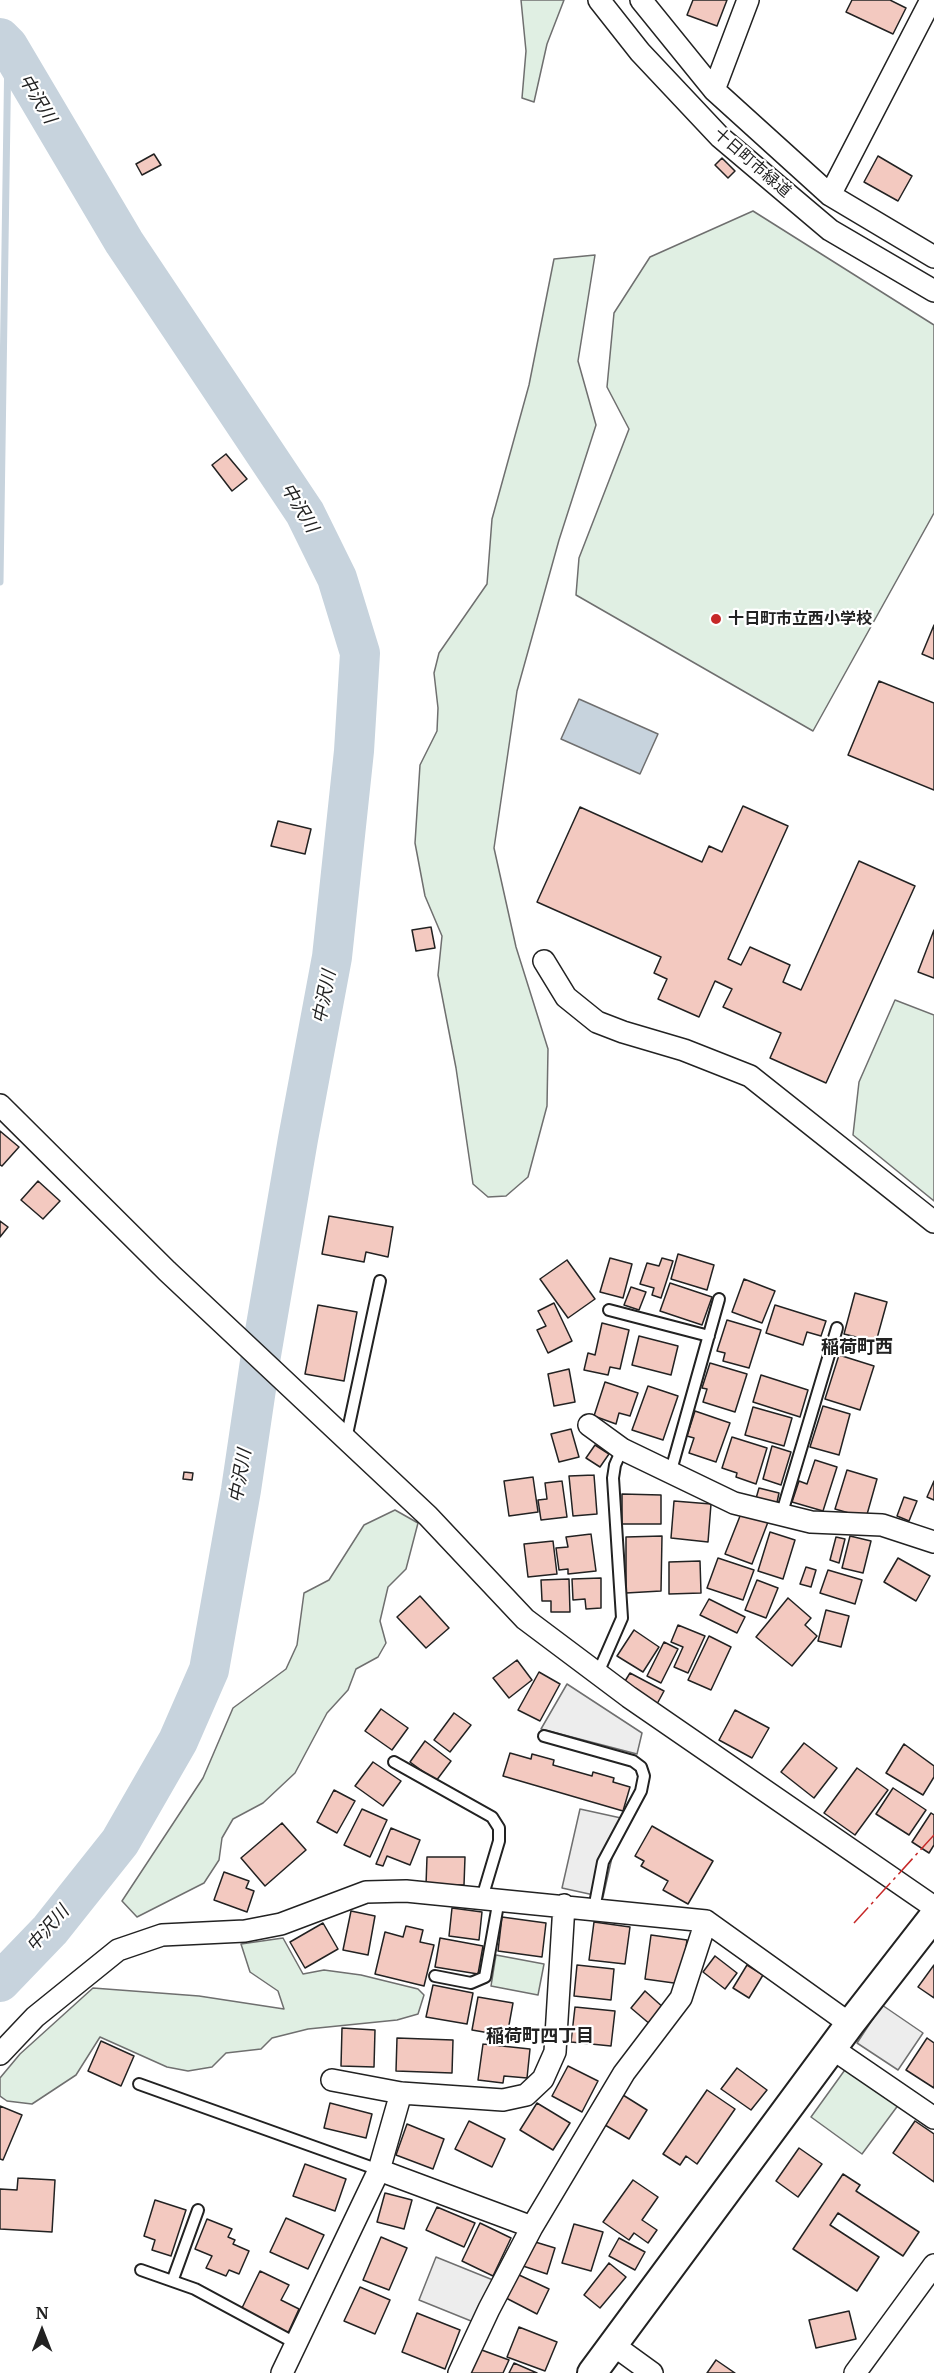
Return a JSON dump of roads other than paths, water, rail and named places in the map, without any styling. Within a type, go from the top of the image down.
[{"type":"street","name":"十日町市緑道","points":[[599,0],[640,52],[720,137],[830,230],[934,291]]},
{"type":"street","points":[[641,0],[714,90],[830,195],[934,257]]},
{"type":"street","points":[[714,90],[748,0]]},
{"type":"street","points":[[830,195],[931,0]]},
{"type":"street","points":[[543,961],[566,997],[597,1022],[622,1032],[684,1050],[750,1076],[934,1222]]},
{"type":"street","points":[[0,1105],[167,1271],[428,1516],[525,1619],[629,1697],[934,1907]]},
{"type":"street","points":[[589,1425],[622,1449],[734,1503],[811,1522],[882,1525],[934,1542]]},
{"type":"street","points":[[0,2054],[35,2017],[118,1950],[162,1935],[245,1931],[281,1924],[366,1892],[406,1891],[564,1905],[705,1921],[850,2024]]},
{"type":"street","points":[[332,2080],[401,2093],[503,2100],[526,2095],[543,2079],[555,2052],[564,1905]]},
{"type":"street","points":[[592,2373],[850,2024],[934,1916]]},
{"type":"street","points":[[459,2373],[532,2227],[624,2073],[681,1998],[705,1921]]},
{"type":"street","points":[[833,2049],[934,2118]]},
{"type":"street","points":[[282,2373],[379,2170],[401,2093]]},
{"type":"street","points":[[379,2170],[532,2227]]},
{"type":"street","points":[[855,2373],[934,2265]]},
{"type":"street","points":[[612,2344],[652,2373]]},
{"type":"lane","points":[[346,1440],[380,1281]]},
{"type":"lane","points":[[670,1474],[720,1299]]},
{"type":"lane","points":[[609,1310],[709,1336]]},
{"type":"lane","points":[[781,1516],[837,1328]]},
{"type":"lane","points":[[598,1674],[622,1618],[613,1478],[615,1465],[622,1449]]},
{"type":"lane","points":[[544,1736],[633,1761],[641,1767],[644,1776],[641,1791],[603,1862],[594,1909]]},
{"type":"lane","points":[[394,1762],[492,1817],[498,1828],[485,1977],[471,1983],[435,1976]]},
{"type":"lane","points":[[139,2084],[379,2170]]},
{"type":"lane","points":[[173,2279],[198,2210]]},
{"type":"lane","points":[[141,2270],[173,2279],[195,2289],[295,2343]]},
{"type":"waterway","name":"中沢川","points":[[0,38],[8,46],[124,242],[305,513],[337,578],[360,653],[354,751],[332,957],[298,1139],[261,1355],[241,1490],[209,1670],[178,1741],[120,1842],[50,1930],[0,1982]]},
{"type":"waterway","points":[[0,582],[8,46]]},
{"type":"place","name":"十日町市立西小学校","points":[[716,619]]},
{"type":"district","name":"稲荷町西","points":[[857,1348]]},
{"type":"district","name":"稲荷町四丁目","points":[[540,2037]]}]
